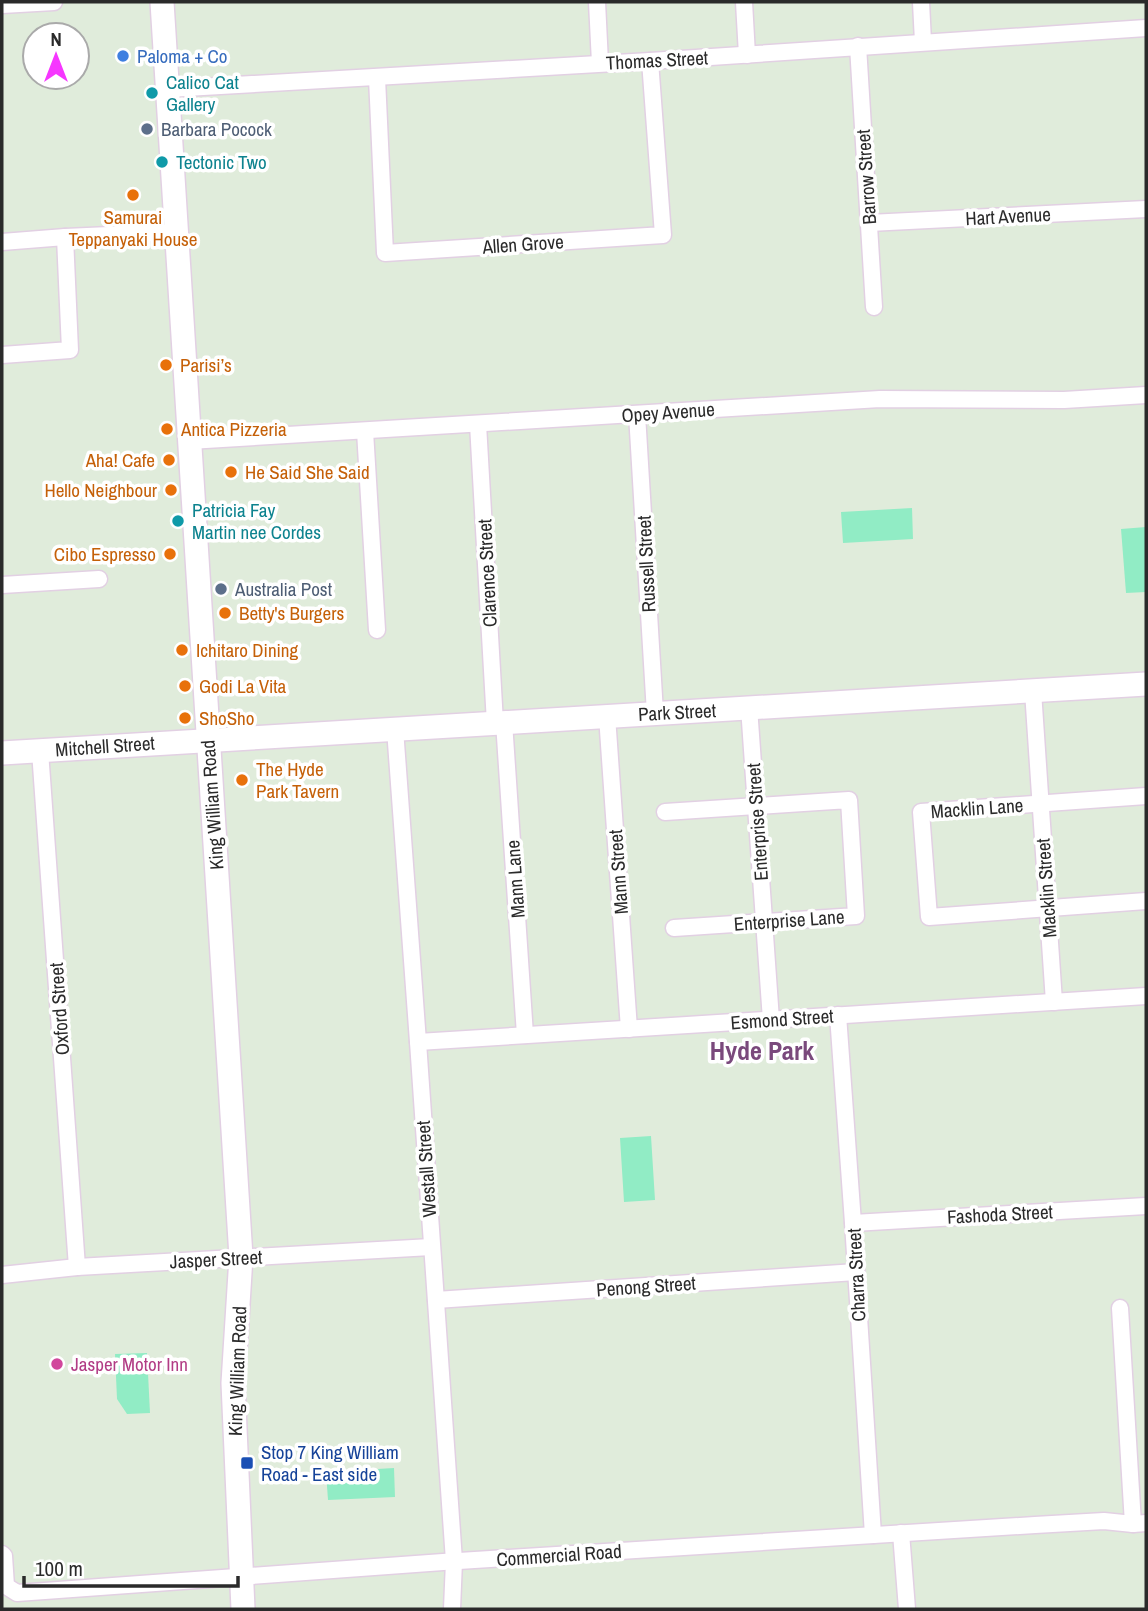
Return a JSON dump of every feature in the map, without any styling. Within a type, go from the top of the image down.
[{"type":"main road","name":"King William Road","points":[[162,2],[241,1257],[233,1383],[243,1609]]},
{"type":"main road","name":"Park Street","points":[[208,740],[1146,684]]},
{"type":"main road","name":"Mitchell Street","points":[[2,753],[208,740]]},
{"type":"street","points":[[2,5],[54,2]]},
{"type":"street","points":[[597,2],[600,63]]},
{"type":"street","points":[[744,2],[747,55]]},
{"type":"street","points":[[921,2],[923,42]]},
{"type":"street","name":"Thomas Street","points":[[167,89],[747,55],[1146,28]]},
{"type":"street","name":"Barrow Street","points":[[858,47],[874,307]]},
{"type":"street","name":"Allen Grove","points":[[377,78],[385,253],[663,235],[650,61]]},
{"type":"street","name":"Hart Avenue","points":[[869,223],[1146,209]]},
{"type":"street","points":[[2,242],[176,232]]},
{"type":"street","points":[[2,355],[70,351],[65,237]]},
{"type":"street","name":"Opey Avenue","points":[[189,441],[880,399],[1064,400],[1146,395]]},
{"type":"street","name":"Russell Street","points":[[637,414],[655,713]]},
{"type":"street","name":"Clarence Street","points":[[478,424],[500,722]]},
{"type":"street","points":[[365,430],[377,630]]},
{"type":"street","points":[[2,585],[99,579]]},
{"type":"street","name":"Macklin Street","points":[[1033,691],[1054,1002]]},
{"type":"street","name":"Enterprise Street","points":[[749,708],[771,1020]]},
{"type":"street","name":"Mann Street","points":[[607,716],[629,1029]]},
{"type":"street","name":"Mann Lane","points":[[500,722],[525,1035]]},
{"type":"street","name":"Westall Street","points":[[394,729],[454,1561],[452,1609]]},
{"type":"street","name":"Oxford Street","points":[[40,751],[77,1268]]},
{"type":"street","name":"Macklin Lane","points":[[1146,796],[921,812],[929,917],[1146,901]]},
{"type":"street","name":"Enterprise Lane","points":[[666,812],[849,800],[856,916],[674,928]]},
{"type":"street","name":"Esmond Street","points":[[418,1042],[1146,996]]},
{"type":"street","name":"Charra Street","points":[[838,1016],[873,1535]]},
{"type":"street","name":"Fashoda Street","points":[[853,1223],[1146,1206]]},
{"type":"street","name":"Jasper Street","points":[[2,1275],[241,1257],[431,1247]]},
{"type":"street","name":"Penong Street","points":[[436,1300],[856,1272]]},
{"type":"street","points":[[1121,1308],[1140,1523]]},
{"type":"street","name":"Commercial Road","points":[[2,1554],[6,1586],[17,1594],[454,1561],[1104,1521],[1140,1523]]},
{"type":"street","points":[[901,1534],[907,1609]]},
{"type":"green space","points":[[912,508],[913,539],[843,543],[841,512]]},
{"type":"green space","points":[[1146,527],[1146,592],[1126,593],[1121,529]]},
{"type":"green space","points":[[651,1136],[655,1200],[624,1202],[620,1138]]},
{"type":"green space","points":[[147,1353],[150,1413],[127,1414],[117,1399],[115,1354]]},
{"type":"green space","points":[[394,1468],[395,1497],[328,1500],[326,1472]]},
{"type":"place","name":"Paloma + Co","points":[[123,56]]},
{"type":"place","name":"Calico Cat Gallery","points":[[152,93]]},
{"type":"place","name":"Barbara Pocock","points":[[147,129]]},
{"type":"place","name":"Tectonic Two","points":[[162,162]]},
{"type":"place","name":"Samurai Teppanyaki House","points":[[133,195]]},
{"type":"place","name":"Parisi’s","points":[[166,365]]},
{"type":"place","name":"Antica Pizzeria","points":[[167,429]]},
{"type":"place","name":"Aha! Cafe","points":[[169,460]]},
{"type":"place","name":"He Said She Said","points":[[231,472]]},
{"type":"place","name":"Hello Neighbour","points":[[171,490]]},
{"type":"place","name":"Patricia Fay Martin nee Cordes","points":[[178,521]]},
{"type":"place","name":"Cibo Espresso","points":[[170,554]]},
{"type":"place","name":"Australia Post","points":[[221,589]]},
{"type":"place","name":"Betty's Burgers","points":[[225,613]]},
{"type":"place","name":"Ichitaro Dining","points":[[182,650]]},
{"type":"place","name":"Godi La Vita","points":[[185,686]]},
{"type":"place","name":"ShoSho","points":[[185,718]]},
{"type":"place","name":"The Hyde Park Tavern","points":[[242,780]]},
{"type":"place","name":"Jasper Motor Inn","points":[[57,1364]]},
{"type":"place","name":"Stop 7 King William Road - East side","points":[[247,1463]]},
{"type":"district","name":"Hyde Park","points":[[762,1051]]}]
